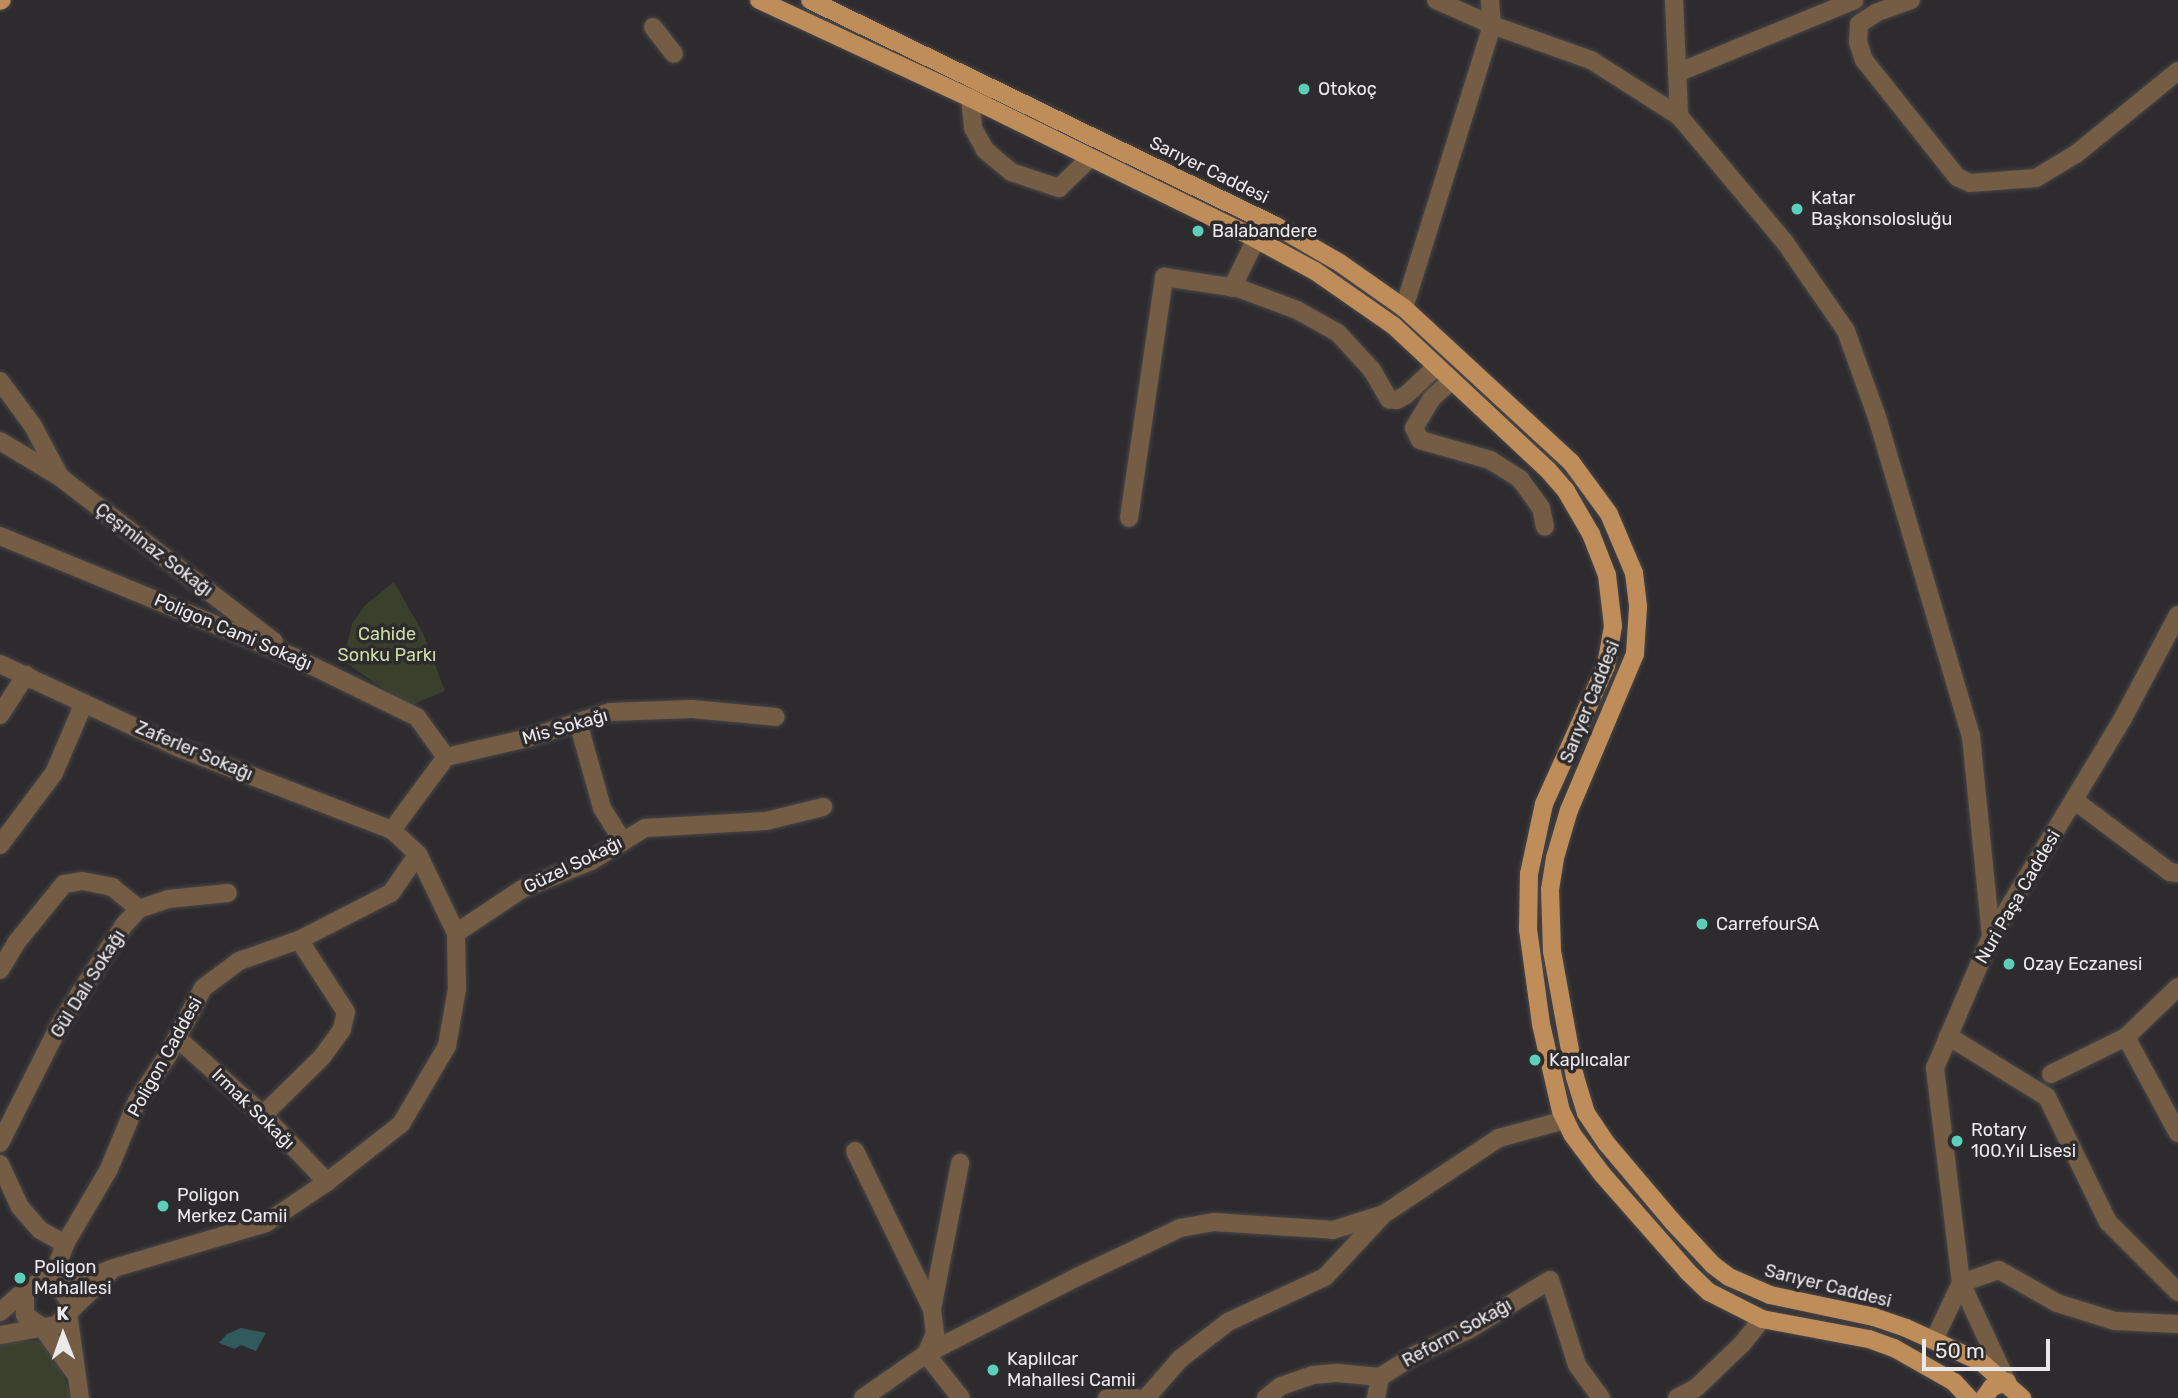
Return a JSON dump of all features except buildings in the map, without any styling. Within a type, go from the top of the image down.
[{"type":"main road","name":"Sarıyer Caddesi","points":[[760,0],[970,98],[1256,239],[1349,293],[1394,326],[1520,442],[1566,491],[1591,534],[1607,575],[1613,626],[1606,666],[1544,804],[1529,874],[1528,929],[1541,1024],[1555,1097],[1565,1120],[1590,1159],[1688,1272],[1720,1299],[1762,1319],[1869,1339],[1894,1348],[1954,1382],[1969,1398]]},
{"type":"main road","name":"Sarıyer Caddesi","points":[[810,0],[1276,226],[1340,263],[1404,308],[1571,462],[1609,514],[1634,573],[1638,607],[1634,654],[1569,810],[1555,858],[1550,890],[1549,924],[1556,976],[1577,1086],[1586,1113],[1607,1144],[1713,1265],[1745,1286],[1770,1295],[1874,1317],[1934,1340],[1981,1362],[2007,1382],[2022,1398]]},
{"type":"main road","points":[[1565,1120],[1586,1113]]},
{"type":"main road","points":[[1762,1319],[1770,1295]]},
{"type":"main road","points":[[1934,1340],[1954,1382]]},
{"type":"main road","points":[[1984,1398],[1992,1387],[2007,1382]]},
{"type":"street","points":[[1436,0],[1492,25],[1591,60],[1679,116],[1784,241],[1846,331],[1877,417],[1971,736],[1991,937]]},
{"type":"street","points":[[1404,308],[1492,25],[1490,0]]},
{"type":"street","points":[[1674,0],[1679,116]]},
{"type":"street","points":[[1677,73],[1855,0]]},
{"type":"street","points":[[1911,0],[1876,13],[1859,24],[1858,42],[1864,60],[1957,177],[1970,183],[2036,178],[2076,154],[2178,71]]},
{"type":"street","points":[[653,27],[674,54]]},
{"type":"street","points":[[970,98],[973,128],[985,150],[1011,172],[1059,188],[1089,159]]},
{"type":"street","points":[[1232,288],[1256,239]]},
{"type":"street","points":[[1129,518],[1164,277],[1232,288],[1297,310],[1338,333],[1371,370],[1388,399],[1397,400],[1406,395],[1437,366]]},
{"type":"street","name":"Çeşminaz Sokağı","points":[[0,380],[33,426],[60,477],[294,657]]},
{"type":"street","points":[[1452,380],[1432,398],[1414,428],[1420,440],[1490,460],[1520,479],[1541,508],[1545,527]]},
{"type":"street","points":[[0,441],[60,477]]},
{"type":"street","name":"Poligon Cami Sokağı","points":[[0,536],[294,657],[417,717],[446,757]]},
{"type":"street","name":"Nuri Paşa Caddesi","points":[[1961,1283],[1935,1068],[1991,937],[2123,718],[2178,615]]},
{"type":"street","name":"Zaferler Sokağı","points":[[0,664],[177,747],[392,830]]},
{"type":"street","points":[[0,715],[26,675]]},
{"type":"street","points":[[0,845],[54,773],[84,703]]},
{"type":"street","name":"Mis Sokağı","points":[[446,757],[528,738],[610,712],[679,709],[775,717]]},
{"type":"street","points":[[578,722],[602,808],[623,842]]},
{"type":"street","points":[[0,1312],[36,1283],[57,1284],[266,1223],[327,1182],[401,1124],[447,1046],[457,989],[456,933],[418,855],[392,830],[446,757]]},
{"type":"street","points":[[2074,800],[2170,872],[2178,873]]},
{"type":"street","name":"Güzel Sokağı","points":[[456,933],[522,889],[591,861],[645,828],[766,821],[823,807]]},
{"type":"street","name":"Poligon Caddesi","points":[[57,1284],[65,1244],[109,1169],[137,1101],[177,1038],[203,988],[239,961],[299,940],[391,893],[418,855]]},
{"type":"street","points":[[0,970],[16,943],[64,884],[82,881],[112,887],[139,909],[169,899],[228,893]]},
{"type":"street","name":"Gül Dalı Sokağı","points":[[0,1143],[60,1024],[94,969],[139,909]]},
{"type":"street","points":[[263,1115],[322,1057],[342,1029],[346,1012],[299,940]]},
{"type":"street","points":[[2051,1074],[2126,1037],[2178,988]]},
{"type":"street","points":[[1948,1036],[2047,1097],[2108,1222],[2178,1292]]},
{"type":"street","points":[[2126,1037],[2176,1123]]},
{"type":"street","name":"Irmak Sokağı","points":[[177,1038],[263,1115],[327,1182]]},
{"type":"street","points":[[1146,1398],[1180,1359],[1228,1322],[1325,1277],[1384,1214],[1499,1138],[1565,1120]]},
{"type":"street","points":[[855,1151],[932,1309]]},
{"type":"street","points":[[926,1354],[935,1333],[932,1309],[960,1163]]},
{"type":"street","points":[[0,1164],[20,1208],[40,1230],[65,1244]]},
{"type":"street","points":[[0,1197],[20,1208]]},
{"type":"street","points":[[863,1398],[926,1354],[1180,1228],[1214,1222],[1334,1230],[1384,1214]]},
{"type":"street","points":[[0,1335],[57,1325],[114,1268]]},
{"type":"street","points":[[1934,1340],[1961,1283],[1998,1270],[2057,1303],[2115,1321],[2178,1324]]},
{"type":"street","name":"Reform Sokağı","points":[[1380,1377],[1413,1356],[1468,1330],[1550,1280],[1577,1365],[1601,1398]]},
{"type":"street","points":[[1961,1283],[2007,1382]]},
{"type":"street","points":[[57,1284],[69,1300],[68,1313],[80,1398]]},
{"type":"street","points":[[25,1294],[25,1315],[42,1327],[75,1373]]},
{"type":"street","points":[[1677,1398],[1696,1388],[1742,1344],[1762,1319]]},
{"type":"street","points":[[926,1354],[961,1398]]},
{"type":"street","points":[[1266,1398],[1281,1386],[1313,1375],[1338,1373],[1380,1377],[1376,1398]]},
{"type":"street","points":[[1107,1398],[1136,1398]]},
{"type":"green space","name":"Cahide Sonku Parkı","points":[[394,582],[423,633],[445,691],[409,706],[343,661],[352,624],[365,605]]},
{"type":"green space","points":[[27,1340],[42,1342],[55,1354],[72,1398],[0,1398],[0,1344]]},
{"type":"water","points":[[241,1328],[266,1333],[256,1351],[241,1345],[235,1349],[219,1343],[227,1334]]},
{"type":"place","name":"Otokoç","points":[[1304,89]]},
{"type":"place","name":"Katar Başkonsolosluğu","points":[[1797,209]]},
{"type":"place","name":"Balabandere","points":[[1198,231]]},
{"type":"place","name":"CarrefourSA","points":[[1702,924]]},
{"type":"place","name":"Ozay Eczanesi","points":[[2009,964]]},
{"type":"place","name":"Kaplıcalar","points":[[1535,1060]]},
{"type":"place","name":"Rotary 100.Yıl Lisesi","points":[[1957,1141]]},
{"type":"place","name":"Poligon Merkez Camii","points":[[163,1206]]},
{"type":"place","name":"Poligon Mahallesi","points":[[20,1278]]},
{"type":"place","name":"Kaplılcar Mahallesi Camii","points":[[993,1370]]}]
